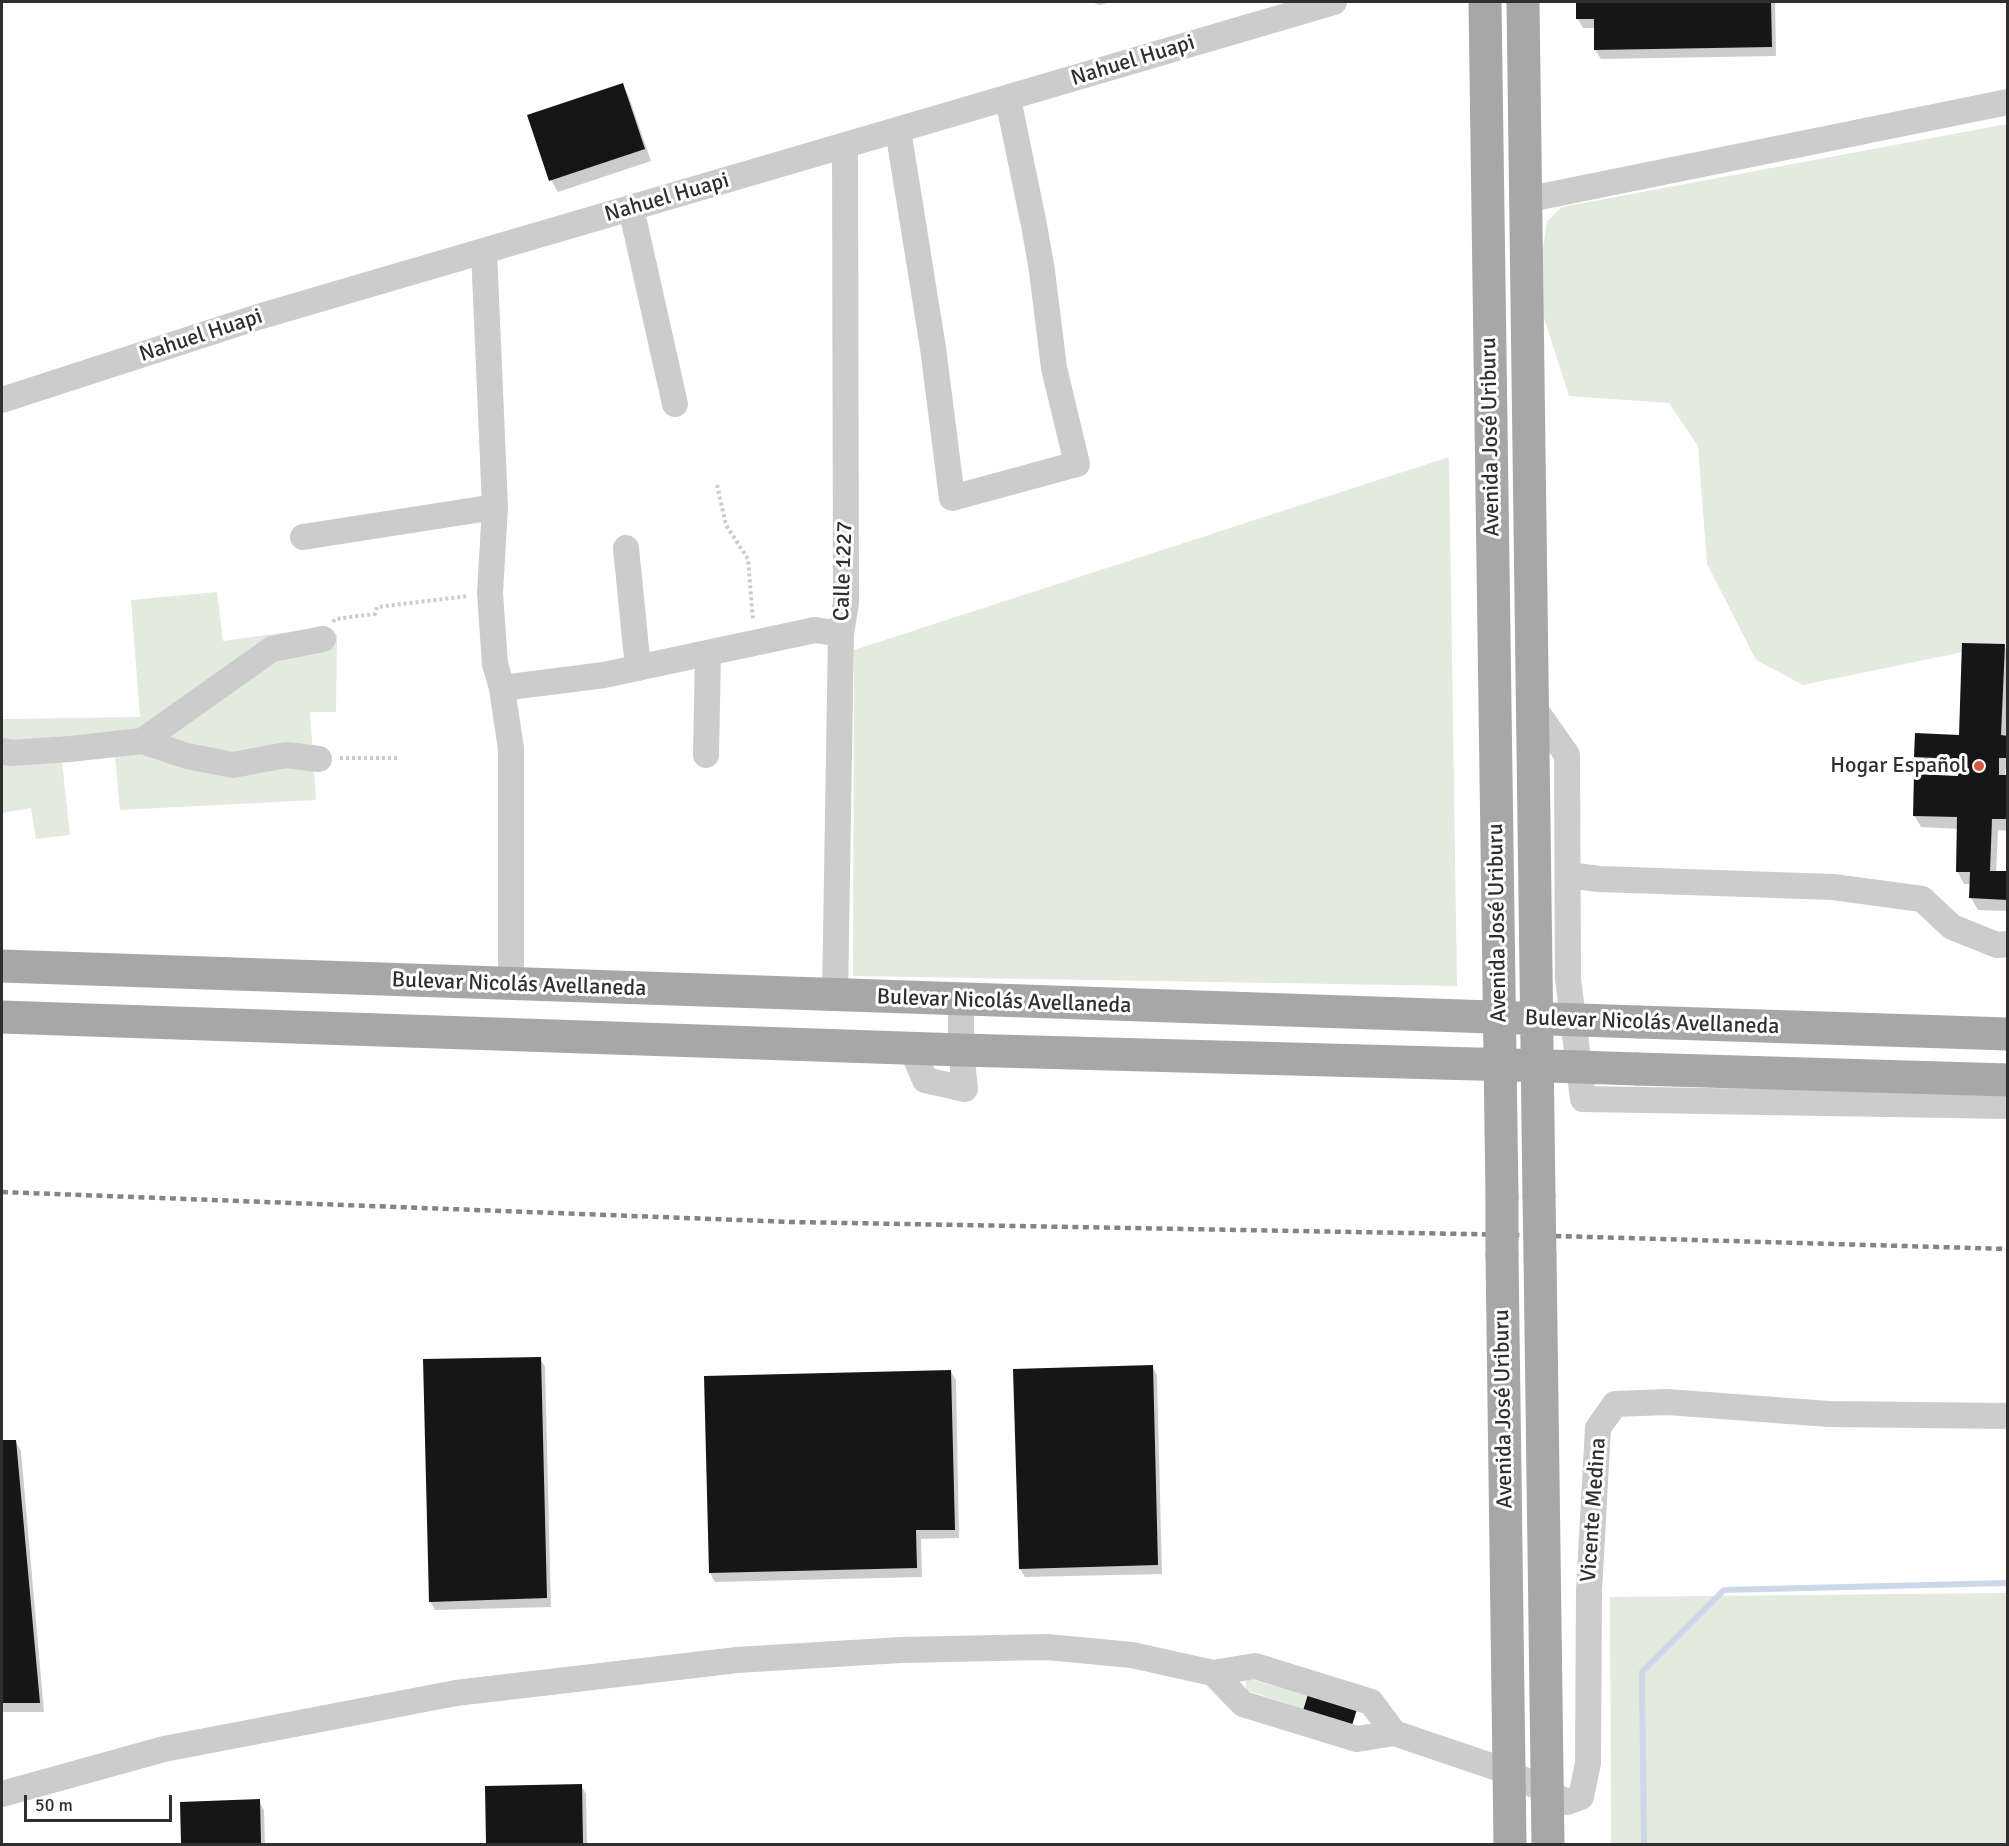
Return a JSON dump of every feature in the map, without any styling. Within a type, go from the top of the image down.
[{"type":"main road","name":"Avenida José Uriburu","points":[[1485,2],[1510,1845]]},
{"type":"main road","name":"Avenida José Uriburu","points":[[1523,2],[1532,705],[1543,1019],[1539,1196],[1548,1845]]},
{"type":"main road","name":"Bulevar Nicolás Avellaneda","points":[[2,966],[1500,1019],[2007,1034]]},
{"type":"main road","name":"Bulevar Nicolás Avellaneda","points":[[2,1017],[961,1050],[2007,1080]]},
{"type":"street","name":"Nahuel Huapi","points":[[2,400],[258,317],[1334,2]]},
{"type":"street","points":[[898,130],[933,348],[952,498],[1077,464],[1054,368],[1042,271],[1008,99]]},
{"type":"street","points":[[1525,200],[2007,102]]},
{"type":"street","name":"Calle 1227","points":[[835,996],[842,634],[846,603],[845,146]]},
{"type":"street","points":[[631,208],[675,404]]},
{"type":"street","points":[[484,251],[495,507],[490,593],[495,664],[502,688],[512,749],[511,984]]},
{"type":"street","points":[[303,537],[495,507]]},
{"type":"street","points":[[626,548],[638,668]]},
{"type":"street","points":[[502,688],[604,675],[815,630],[842,634]]},
{"type":"street","points":[[142,741],[272,649],[323,639]]},
{"type":"street","points":[[706,755],[708,654]]},
{"type":"street","points":[[1532,705],[1567,755],[1568,979],[1583,1099],[2007,1106]]},
{"type":"street","points":[[2,751],[11,753],[70,749],[142,741],[187,756],[233,765],[286,755],[319,759]]},
{"type":"street","points":[[1568,875],[1599,879],[1833,887],[1922,899],[1952,927],[1997,945],[2007,944]]},
{"type":"street","points":[[961,1000],[961,1050]]},
{"type":"street","name":"Vicente Medina","points":[[1547,1793],[1567,1802],[1581,1797],[1588,1763],[1589,1591],[1598,1428],[1615,1404],[1667,1402],[1829,1414],[2007,1416]]},
{"type":"street","points":[[2,1794],[164,1749],[456,1693],[737,1660],[901,1650],[1047,1647],[1132,1655],[1213,1673],[1255,1666],[1371,1702],[1394,1733]]},
{"type":"street","points":[[1213,1673],[1243,1704],[1357,1739],[1394,1733],[1509,1772],[1547,1793]]},
{"type":"path","points":[[717,485],[726,525],[748,559],[755,643]]},
{"type":"path","points":[[323,639],[335,620],[375,614],[377,608],[490,593]]},
{"type":"path","points":[[319,759],[400,758]]},
{"type":"shaded area","points":[[2007,124],[2007,643],[1803,685],[1756,660],[1707,564],[1698,446],[1669,403],[1569,396],[1543,315],[1539,275],[1547,221],[1562,207]]},
{"type":"shaded area","points":[[1449,457],[1457,986],[853,976],[854,650]]},
{"type":"shaded area","points":[[217,592],[223,641],[317,628],[337,634],[336,712],[310,712],[316,800],[120,810],[115,756],[62,762],[70,835],[36,839],[31,808],[2,813],[2,719],[140,717],[131,600]]},
{"type":"shaded area","points":[[2007,1593],[2007,1844],[1611,1844],[1610,1597]]},
{"type":"shaded area","points":[[1250,1679],[1308,1696],[1303,1709],[1246,1690],[1246,1681]]},
{"type":"building","points":[[1576,2],[1771,2],[1772,47],[1594,50],[1594,19],[1576,19]]},
{"type":"building","points":[[623,83],[645,149],[549,181],[527,115]]},
{"type":"building","name":"Hogar Español","points":[[1962,643],[2005,644],[2001,735],[2008,736],[2008,758],[1999,758],[1999,775],[2008,775],[2008,819],[1992,819],[1990,871],[2008,871],[2008,900],[1969,898],[1970,872],[1956,872],[1957,817],[1913,816],[1914,774],[1958,776],[1959,759],[1914,757],[1915,733],[1959,735]]},
{"type":"building","points":[[541,1357],[547,1598],[429,1602],[423,1359]]},
{"type":"building","points":[[1153,1365],[1158,1565],[1019,1569],[1013,1369]]},
{"type":"building","points":[[951,1370],[955,1530],[916,1530],[917,1568],[709,1573],[704,1376]]},
{"type":"building","points":[[2,1440],[16,1440],[40,1703],[2,1703]]},
{"type":"building","points":[[1309,1691],[1358,1706],[1350,1732],[1301,1717]]},
{"type":"building","points":[[582,1784],[583,1844],[486,1844],[485,1786]]},
{"type":"building","points":[[260,1799],[261,1844],[181,1844],[180,1802]]},
{"type":"waterway","points":[[1644,1844],[1642,1672],[1724,1590],[2008,1583]]},
{"type":"railway","points":[[2,1192],[792,1222],[1521,1235],[2008,1249]]},
{"type":"place","name":"Hogar Español","points":[[1979,766]]}]
